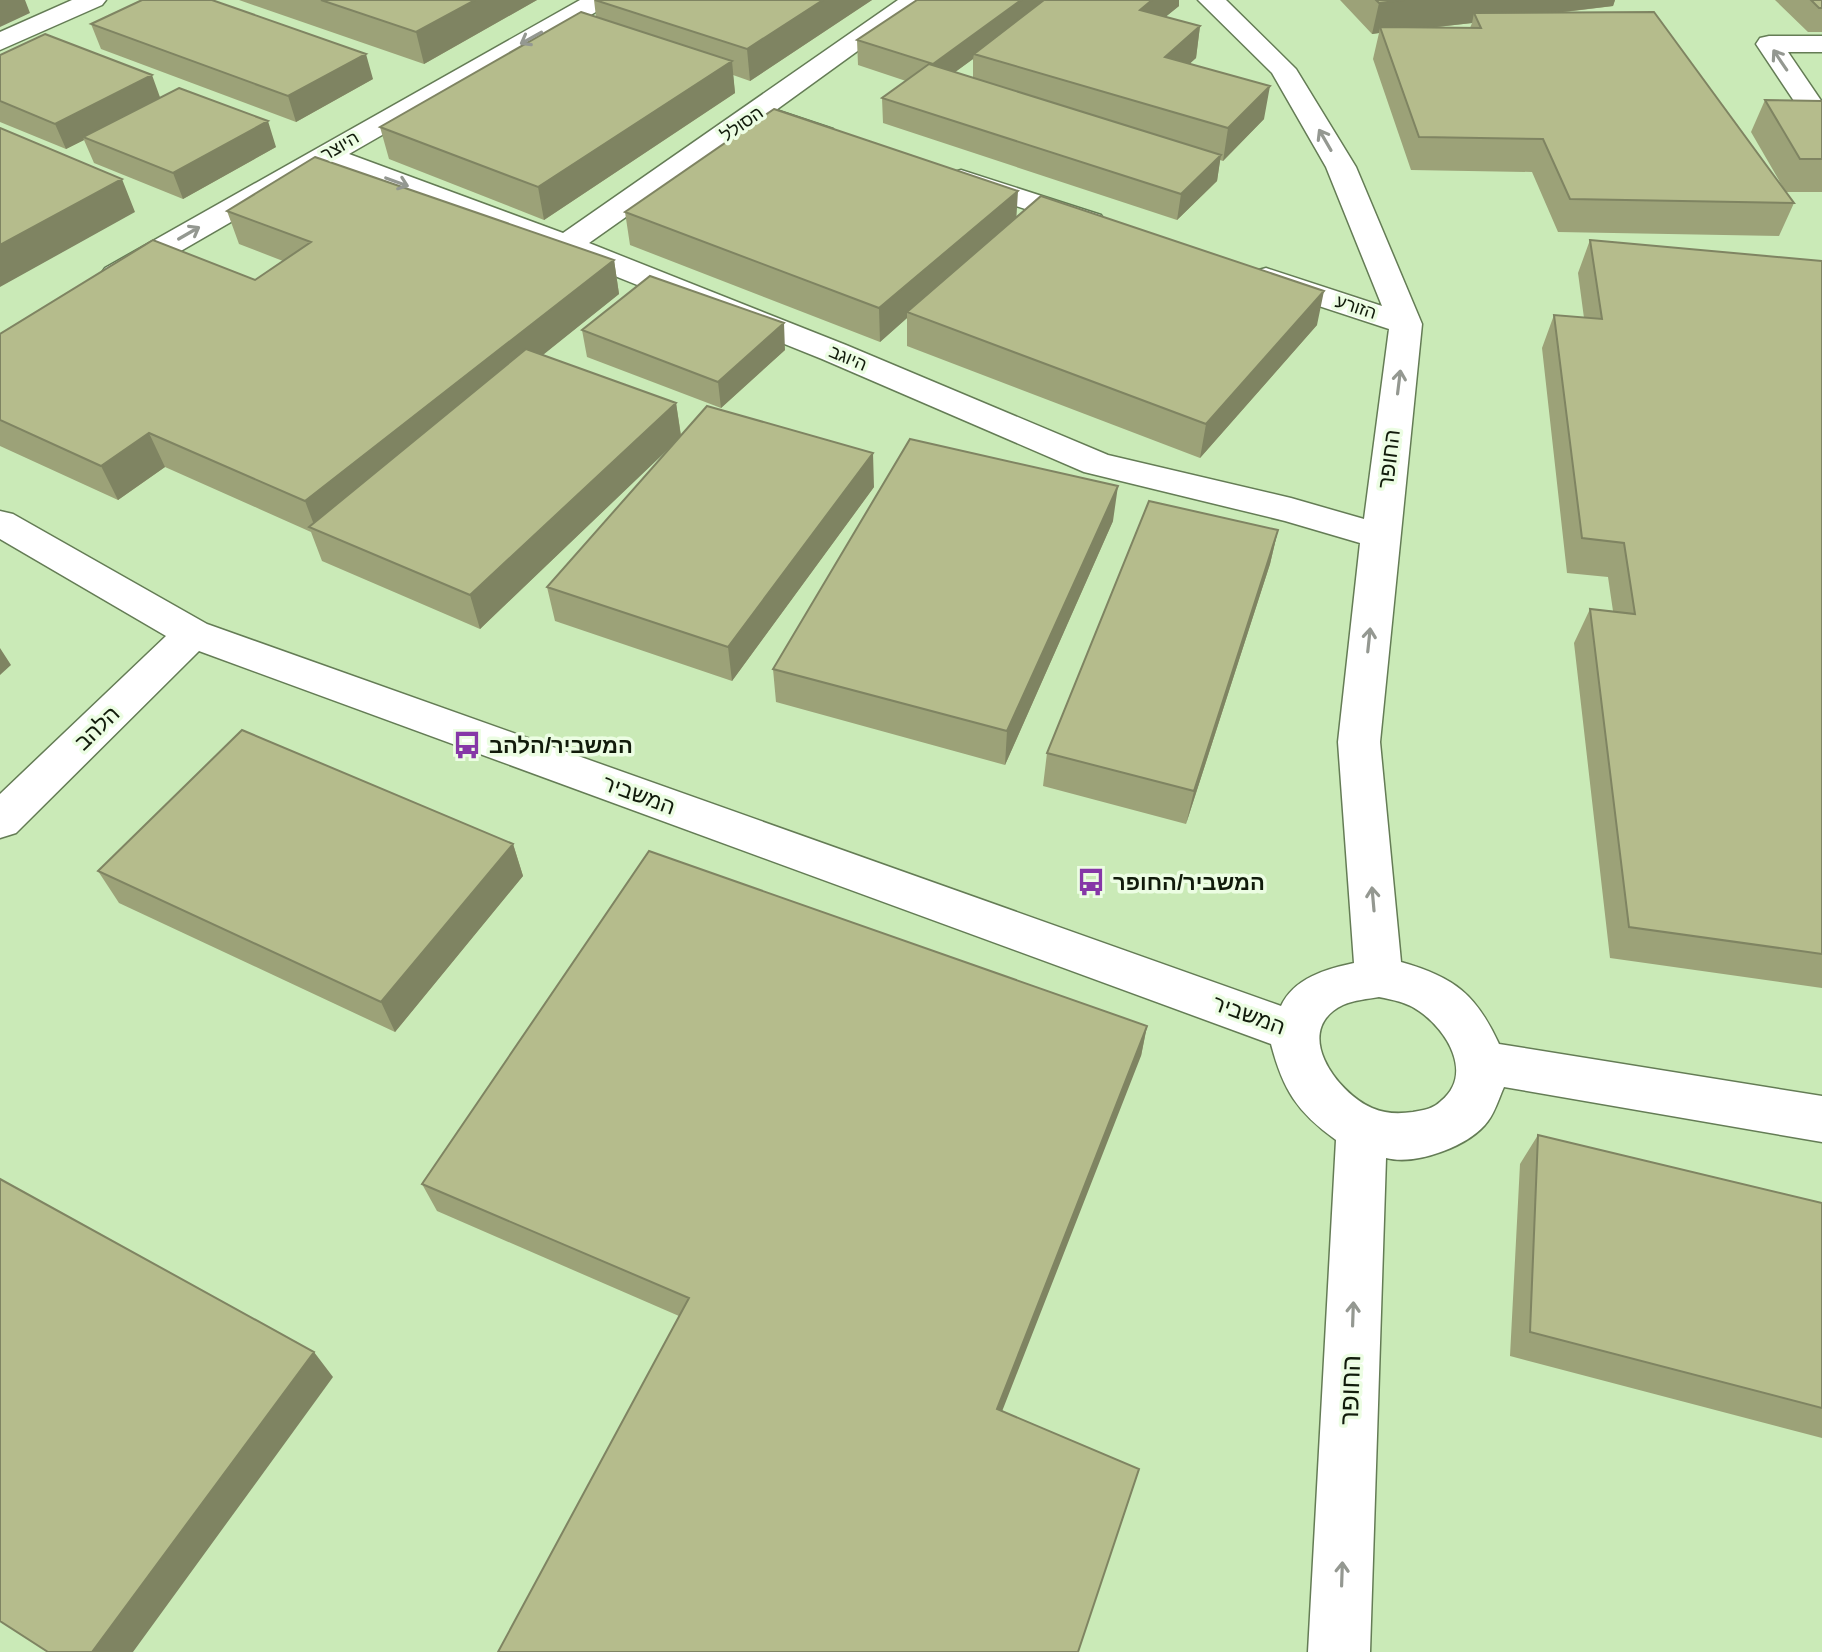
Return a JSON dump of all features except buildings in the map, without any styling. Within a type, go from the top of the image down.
[{"type":"street","points":[[0,42],[93,0]]},
{"type":"street","name":"היוצר","points":[[95,287],[599,0]]},
{"type":"street","name":"הסולל","points":[[566,245],[915,0]]},
{"type":"street","name":"החופר","points":[[1211,0],[1283,69],[1341,167],[1406,324],[1359,742],[1379,977]]},
{"type":"street","points":[[31,5],[60,15]]},
{"type":"street","points":[[1822,44],[1769,44],[1818,116],[1822,116]]},
{"type":"street","points":[[757,113],[848,143]]},
{"type":"street","name":"היוגב","points":[[324,155],[566,245],[834,352],[1097,464],[1291,510],[1380,536]]},
{"type":"street","points":[[938,172],[1120,231]]},
{"type":"street","name":"הזורע","points":[[1240,270],[1406,324]]},
{"type":"street","name":"המשביר","points":[[0,523],[193,634],[1295,1032]]},
{"type":"street","name":"הלהב","points":[[0,821],[193,634]]},
{"type":"street","points":[[1379,977],[1408,983],[1435,996],[1457,1014],[1473,1037],[1481,1062],[1480,1087],[1470,1109],[1450,1125],[1425,1135],[1395,1137],[1362,1128],[1331,1111],[1308,1086],[1296,1059],[1295,1032],[1304,1008],[1323,990],[1349,979],[1379,977]]},
{"type":"street","points":[[1481,1062],[1822,1119]]},
{"type":"street","name":"החופר","points":[[1339,1652],[1362,1128]]},
{"type":"shaded area","points":[[0,0],[1822,0],[1822,1652],[0,1652]]},
{"type":"place","name":"המשביר/הלהב","points":[[467,745]]},
{"type":"place","name":"המשביר/החופר","points":[[1091,882]]}]
